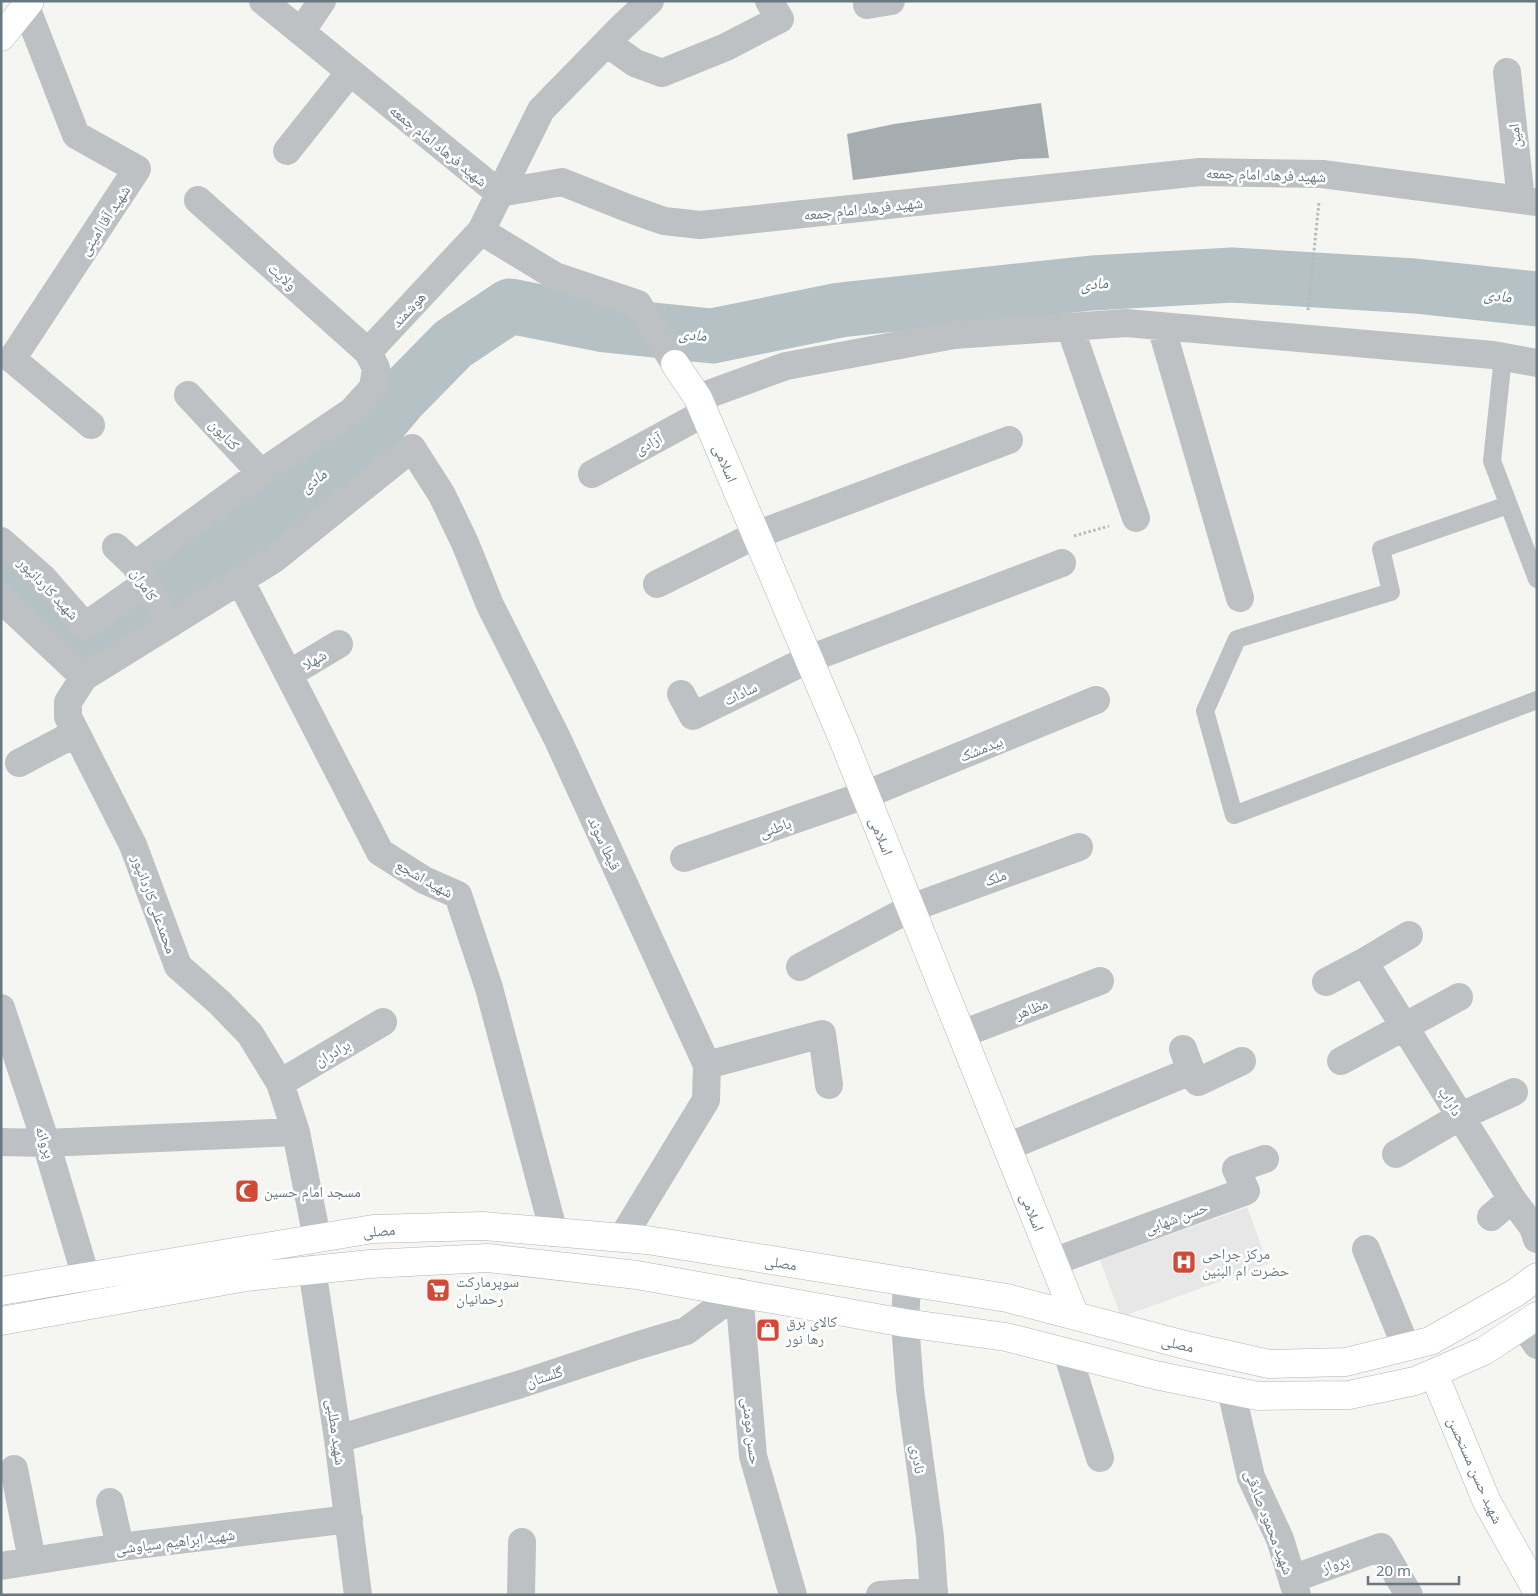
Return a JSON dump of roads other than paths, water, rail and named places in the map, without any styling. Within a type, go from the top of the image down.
[{"type":"main road","name":"اسلامی","points":[[675,364],[701,406],[809,659],[866,795],[1075,1316]]},
{"type":"main road","name":"مصلی","points":[[1,1290],[373,1229],[483,1226],[656,1242],[1007,1298],[1189,1346],[1269,1364],[1346,1362],[1430,1341],[1515,1293],[1537,1277]]},
{"type":"main road","points":[[1,1321],[246,1278],[312,1269],[488,1258],[637,1275],[905,1323],[1006,1337],[1155,1375],[1258,1396],[1349,1395],[1415,1381],[1532,1329]]},
{"type":"main road","name":"شهید حسن مستحسن","points":[[1434,1374],[1486,1502],[1537,1591]]},
{"type":"street","name":"شهید فرهاد امام جمعه","points":[[263,1],[499,193],[562,182],[630,209],[664,220],[700,225],[1200,172],[1322,174],[1529,201]]},
{"type":"street","points":[[300,32],[322,1]]},
{"type":"street","name":"هوشمند","points":[[368,352],[480,232],[541,110],[650,1]]},
{"type":"street","points":[[608,43],[635,63],[662,73],[726,47],[780,19],[769,1]]},
{"type":"street","name":"شهید آقا امینی","points":[[16,13],[76,135],[138,169],[12,359],[91,425]]},
{"type":"street","points":[[287,151],[350,72]]},
{"type":"street","name":"امین","points":[[1507,72],[1529,201]]},
{"type":"street","name":"ولایت","points":[[198,200],[368,352]]},
{"type":"street","points":[[480,232],[555,276],[638,304],[675,364]]},
{"type":"street","points":[[701,406],[786,366],[954,335],[1126,323],[1503,357],[1537,362]]},
{"type":"street","points":[[1161,326],[1240,598]]},
{"type":"street","points":[[1070,327],[1136,518]]},
{"type":"street","points":[[132,565],[352,411],[373,388],[376,368],[368,352]]},
{"type":"street","name":"کتایون","points":[[188,395],[261,473]]},
{"type":"street","name":"آزادی","points":[[592,474],[701,406]]},
{"type":"street","points":[[657,584],[756,535],[1009,440]]},
{"type":"street","name":"محمدعلی کاردانپور","points":[[317,1238],[296,1132],[280,1083],[250,1034],[220,1003],[178,966],[133,845],[68,717],[68,702],[84,677],[274,559],[412,448]]},
{"type":"street","name":"قیطا سوند","points":[[412,448],[450,511],[490,605],[558,740],[707,1065],[706,1100],[622,1238]]},
{"type":"street","name":"شهید کاردانپور","points":[[1,541],[43,578],[85,626],[132,565]]},
{"type":"street","points":[[809,659],[1062,564]]},
{"type":"street","name":"کامران","points":[[132,565],[170,624]]},
{"type":"street","name":"شهید اشجع","points":[[240,580],[380,852],[424,880],[458,895],[489,988],[554,1233]]},
{"type":"street","points":[[3,603],[84,677]]},
{"type":"street","name":"شهلا","points":[[288,674],[340,644]]},
{"type":"street","name":"سادات","points":[[681,694],[693,716],[809,659]]},
{"type":"street","name":"بیدمشک","points":[[866,795],[1096,700]]},
{"type":"street","points":[[19,763],[76,733]]},
{"type":"street","name":"باطنی","points":[[684,858],[866,795]]},
{"type":"street","name":"ملک","points":[[800,967],[911,908],[1079,847]]},
{"type":"street","points":[[1326,982],[1409,935]]},
{"type":"street","name":"داراب","points":[[1364,962],[1512,1199],[1533,1227],[1537,1239]]},
{"type":"street","name":"مظاهر","points":[[962,1034],[1100,981]]},
{"type":"street","points":[[1341,1060],[1459,998]]},
{"type":"street","name":"پروانه","points":[[1,1008],[46,1143],[86,1277]]},
{"type":"street","name":"برادران","points":[[280,1083],[384,1022]]},
{"type":"street","points":[[707,1065],[822,1034],[829,1085]]},
{"type":"street","points":[[1007,1147],[1187,1060],[1198,1082],[1242,1061]]},
{"type":"street","points":[[1396,1154],[1460,1116],[1514,1092]]},
{"type":"street","points":[[1,1142],[46,1143],[296,1132]]},
{"type":"street","name":"حسن شهابی","points":[[1053,1262],[1246,1191],[1236,1169],[1265,1159]]},
{"type":"street","points":[[1491,1217],[1512,1199]]},
{"type":"street","points":[[1366,1249],[1406,1347]]},
{"type":"street","name":"شهید مطلبی","points":[[312,1269],[338,1439],[358,1595]]},
{"type":"street","name":"نادری","points":[[907,1283],[905,1323],[910,1389],[930,1537],[934,1593]]},
{"type":"street","name":"گلستان","points":[[338,1439],[518,1385],[686,1331],[739,1292]]},
{"type":"street","name":"حسن مومنی","points":[[739,1292],[752,1456],[793,1595]]},
{"type":"street","points":[[1067,1352],[1100,1458]]},
{"type":"street","name":"شهید محمود صادقی","points":[[1231,1390],[1251,1477],[1280,1539],[1295,1587]]},
{"type":"street","points":[[14,1469],[32,1560]]},
{"type":"street","points":[[110,1502],[120,1547]]},
{"type":"street","name":"شهید ابراهیم سیاوشی","points":[[1,1566],[120,1547],[349,1519]]},
{"type":"street","points":[[521,1595],[522,1542]]},
{"type":"street","name":"پرواز","points":[[1295,1587],[1381,1546],[1409,1595]]},
{"type":"street","points":[[880,1595],[934,1593]]},
{"type":"lane","points":[[1503,357],[1492,461],[1537,579]]},
{"type":"lane","points":[[1508,505],[1381,549],[1391,592],[1237,639],[1205,711],[1234,815],[1537,700]]},
{"type":"waterway","name":"مادی","points":[[1,569],[86,648],[363,442],[400,398],[453,344],[510,306],[605,325],[712,336],[840,310],[1092,283],[1232,275],[1415,286],[1537,299]]},
{"type":"place","name":"مسجد امام حسین","points":[[247,1191]]},
{"type":"place","name":"مرکز جراحی حضرت ام البنین","points":[[1184,1262]]},
{"type":"place","name":"سوپرمارکت رحمانیان","points":[[438,1290]]},
{"type":"place","name":"کالای برق رها نور","points":[[768,1330]]}]
